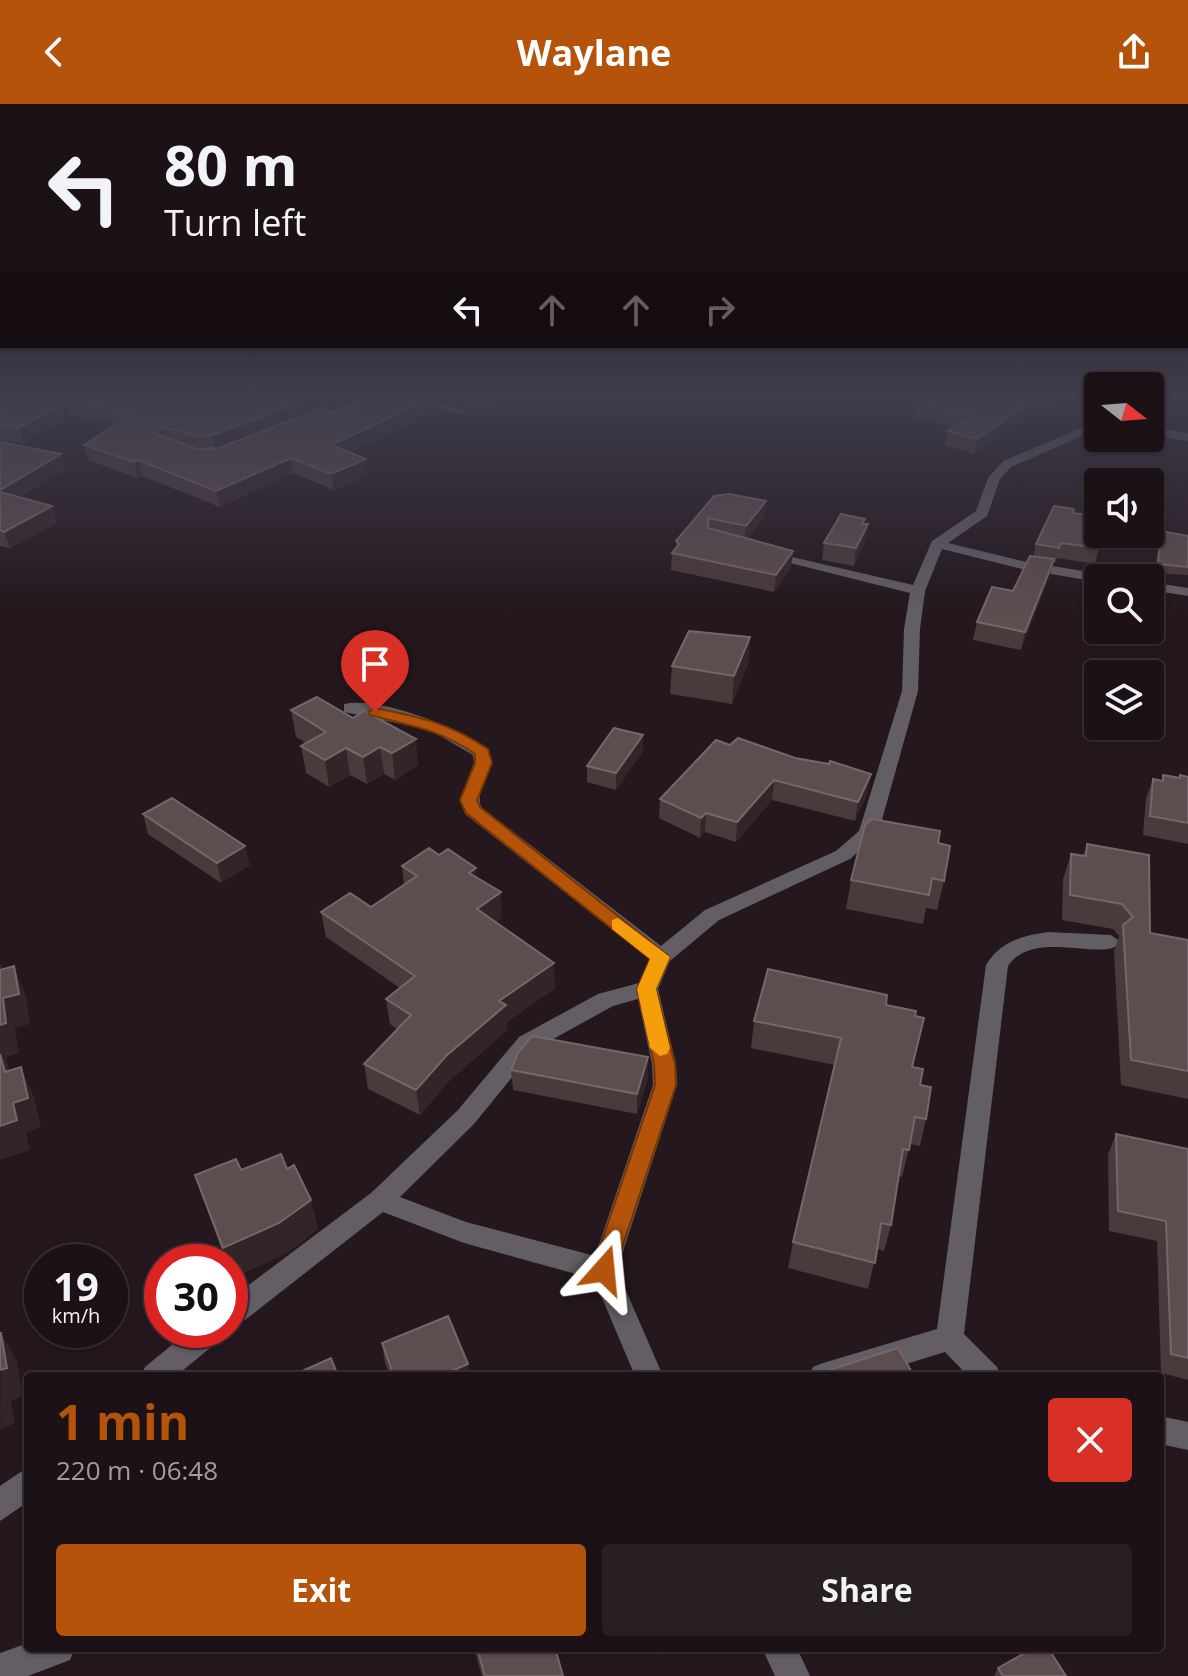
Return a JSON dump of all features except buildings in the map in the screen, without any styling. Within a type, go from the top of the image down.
[{"type":"street","points":[[647,1372],[604,1270],[665,1085],[664,1064],[647,989],[661,957],[712,915],[843,855],[868,834],[910,691],[912,629],[918,591],[937,544],[982,513],[994,478],[1003,468]]},
{"type":"street","points":[[937,544],[1022,565],[1084,575]]},
{"type":"street","points":[[758,551],[918,591]]},
{"type":"street","points":[[1164,588],[1188,592]]},
{"type":"street","points":[[350,708],[430,723],[472,743],[482,753],[483,763],[469,800],[472,810],[661,957]]},
{"type":"street","points":[[950,1338],[997,965],[1009,949],[1037,941],[1111,942]]},
{"type":"street","points":[[248,1301],[380,1200],[466,1117],[527,1043],[606,1000],[647,989]]},
{"type":"street","points":[[380,1200],[464,1232],[604,1270]]},
{"type":"street","points":[[836,1372],[950,1338]]},
{"type":"street","points":[[950,1338],[983,1372]]},
{"type":"street","points":[[160,1372],[189,1348]]},
{"type":"street","points":[[0,1506],[24,1485]]},
{"type":"street","points":[[0,1670],[47,1652]]},
{"type":"street","points":[[781,1652],[793,1676]]},
{"type":"slow traffic","points":[[618,925],[661,957],[647,989],[660,1048]]},
{"type":"route","points":[[375,712],[430,723],[472,743],[482,753],[483,763],[472,785],[469,800],[472,810],[482,821],[661,957],[647,989],[664,1064],[665,1085],[604,1270]]}]
